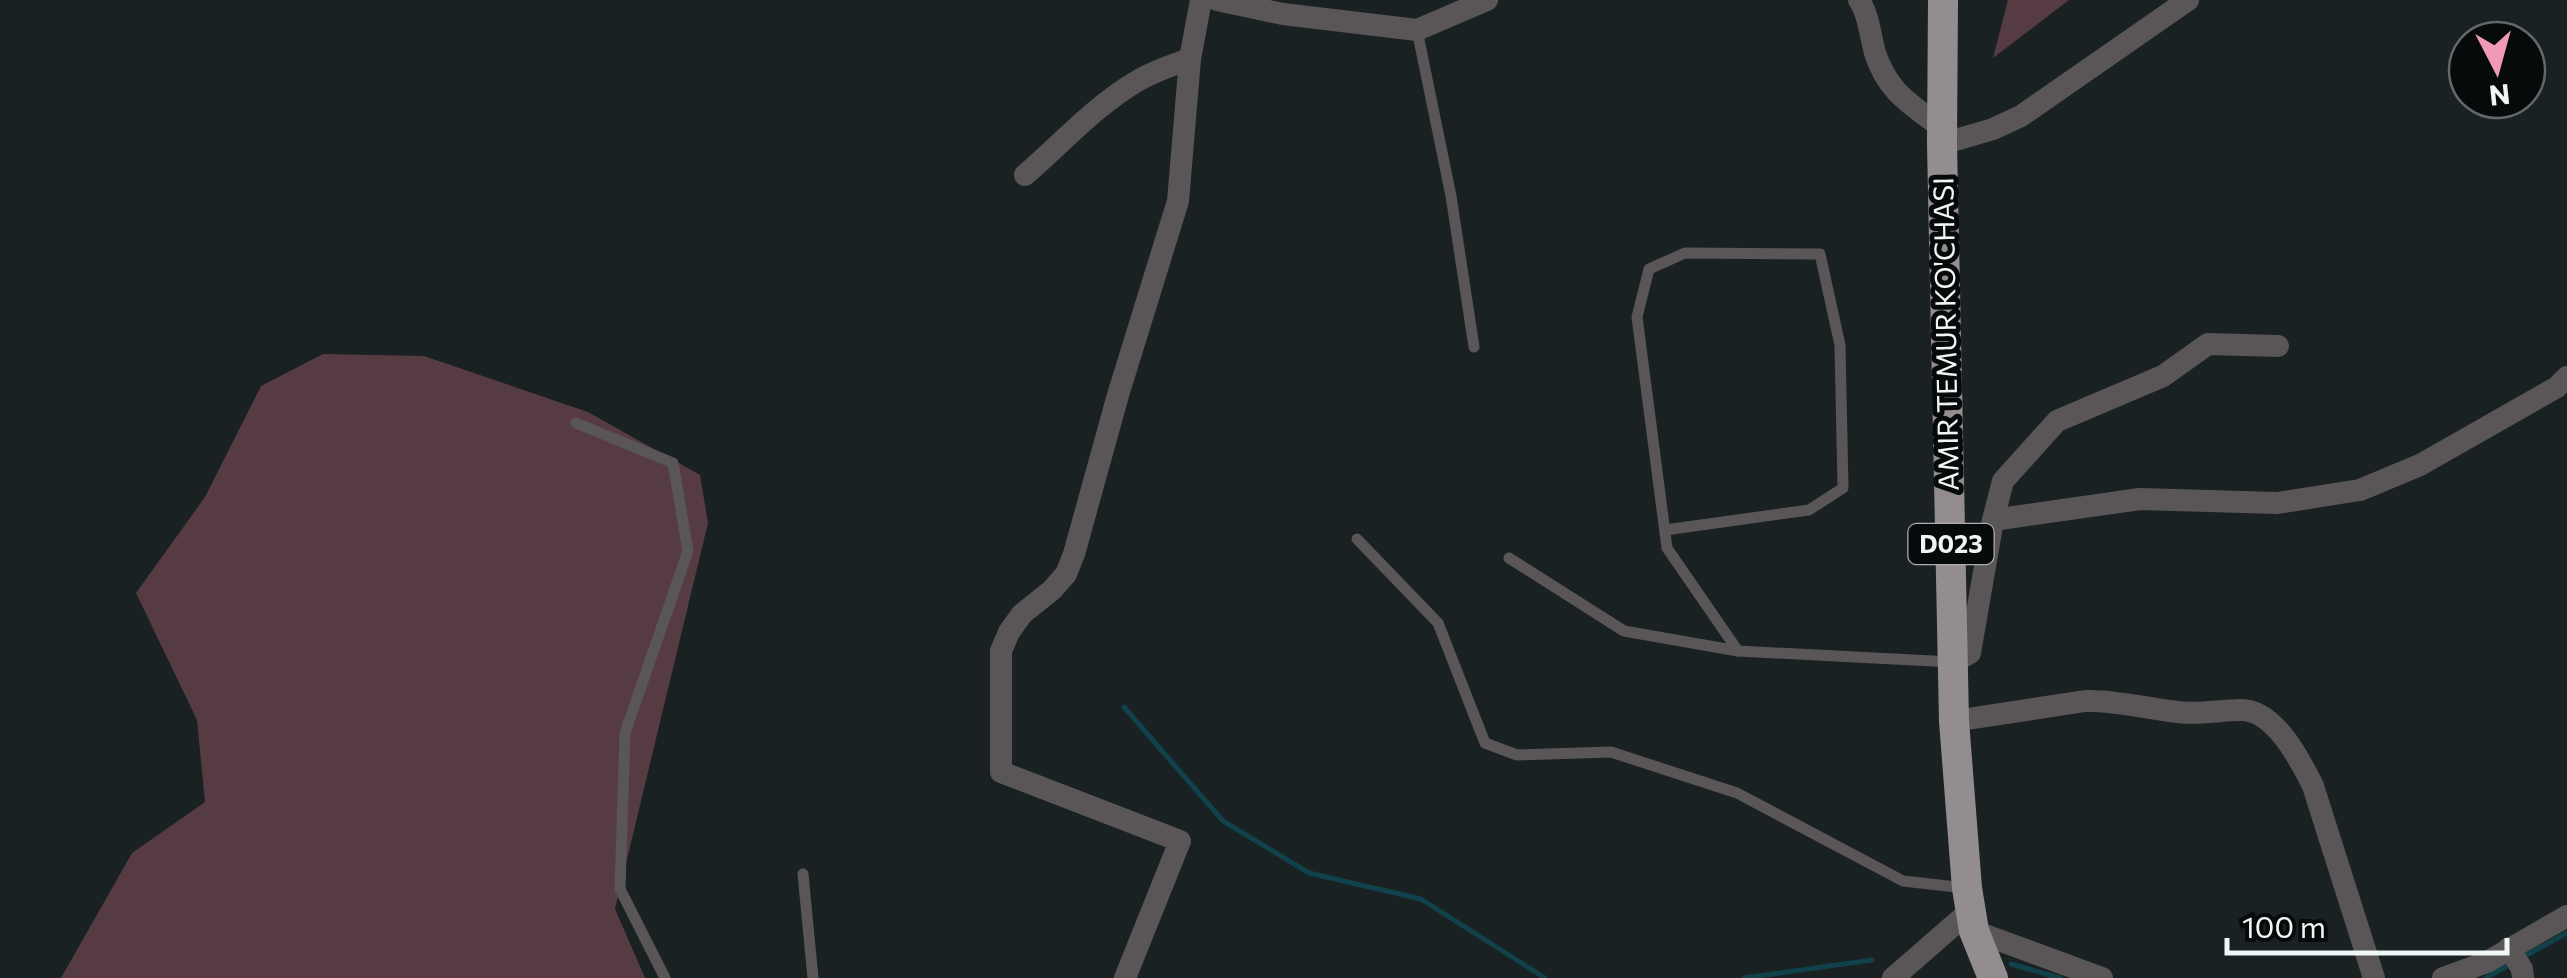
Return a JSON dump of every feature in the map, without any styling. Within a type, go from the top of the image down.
[{"type":"main road","name":"D023","points":[[1942,126],[1943,0]]},
{"type":"main road","name":"AMIR TEMUR KO'CHASI","points":[[1942,126],[1954,721],[1971,910],[1993,978]]},
{"type":"street","points":[[1126,978],[1180,841],[1002,772],[1001,652],[1008,632],[1066,574],[1074,554],[1178,201],[1190,59],[1201,0]]},
{"type":"street","points":[[1217,0],[1282,14],[1417,30],[1487,0]]},
{"type":"street","points":[[1859,0],[1882,72],[1893,91],[1942,126],[1993,128],[2021,116],[2188,0]]},
{"type":"street","points":[[1026,175],[1137,82],[1190,59]]},
{"type":"street","points":[[1954,662],[1970,653],[2003,481],[2057,422],[2163,376],[2208,344],[2278,346]]},
{"type":"street","points":[[1993,520],[2140,499],[2276,503],[2360,490],[2406,472],[2480,433],[2558,387],[2567,377]]},
{"type":"street","points":[[1954,721],[2085,700],[2180,712],[2242,710],[2266,720],[2282,734],[2314,786],[2374,978]]},
{"type":"street","points":[[1893,978],[1971,910],[2102,978]]},
{"type":"street","points":[[2443,978],[2487,962],[2517,963],[2567,916]]},
{"type":"lane","points":[[1417,30],[1451,196],[1474,348]]},
{"type":"lane","points":[[1664,530],[1809,510],[1843,488],[1840,346],[1820,254],[1685,253],[1649,269],[1637,317],[1664,530],[1667,548],[1738,650]]},
{"type":"lane","points":[[576,423],[672,463],[688,551],[625,733],[620,889],[665,978]]},
{"type":"lane","points":[[1358,539],[1438,623],[1485,743],[1516,755],[1610,752],[1737,794],[1903,880],[1971,910]]},
{"type":"lane","points":[[1509,558],[1624,631],[1738,650],[1954,662]]},
{"type":"lane","points":[[803,874],[812,978]]},
{"type":"shaded area","points":[[2008,0],[2069,0],[1993,58]]},
{"type":"shaded area","points":[[323,354],[424,356],[588,412],[700,475],[708,523],[615,909],[645,978],[61,978],[132,853],[205,802],[197,720],[136,593],[205,497],[261,386]]},
{"type":"waterway","points":[[1124,707],[1223,821],[1309,873],[1421,899],[1545,978]]},
{"type":"waterway","points":[[2523,957],[2567,933]]},
{"type":"waterway","points":[[1744,978],[1872,960]]},
{"type":"waterway","points":[[2011,964],[2060,978]]},
{"type":"waterway","points":[[2486,978],[2509,965]]}]
